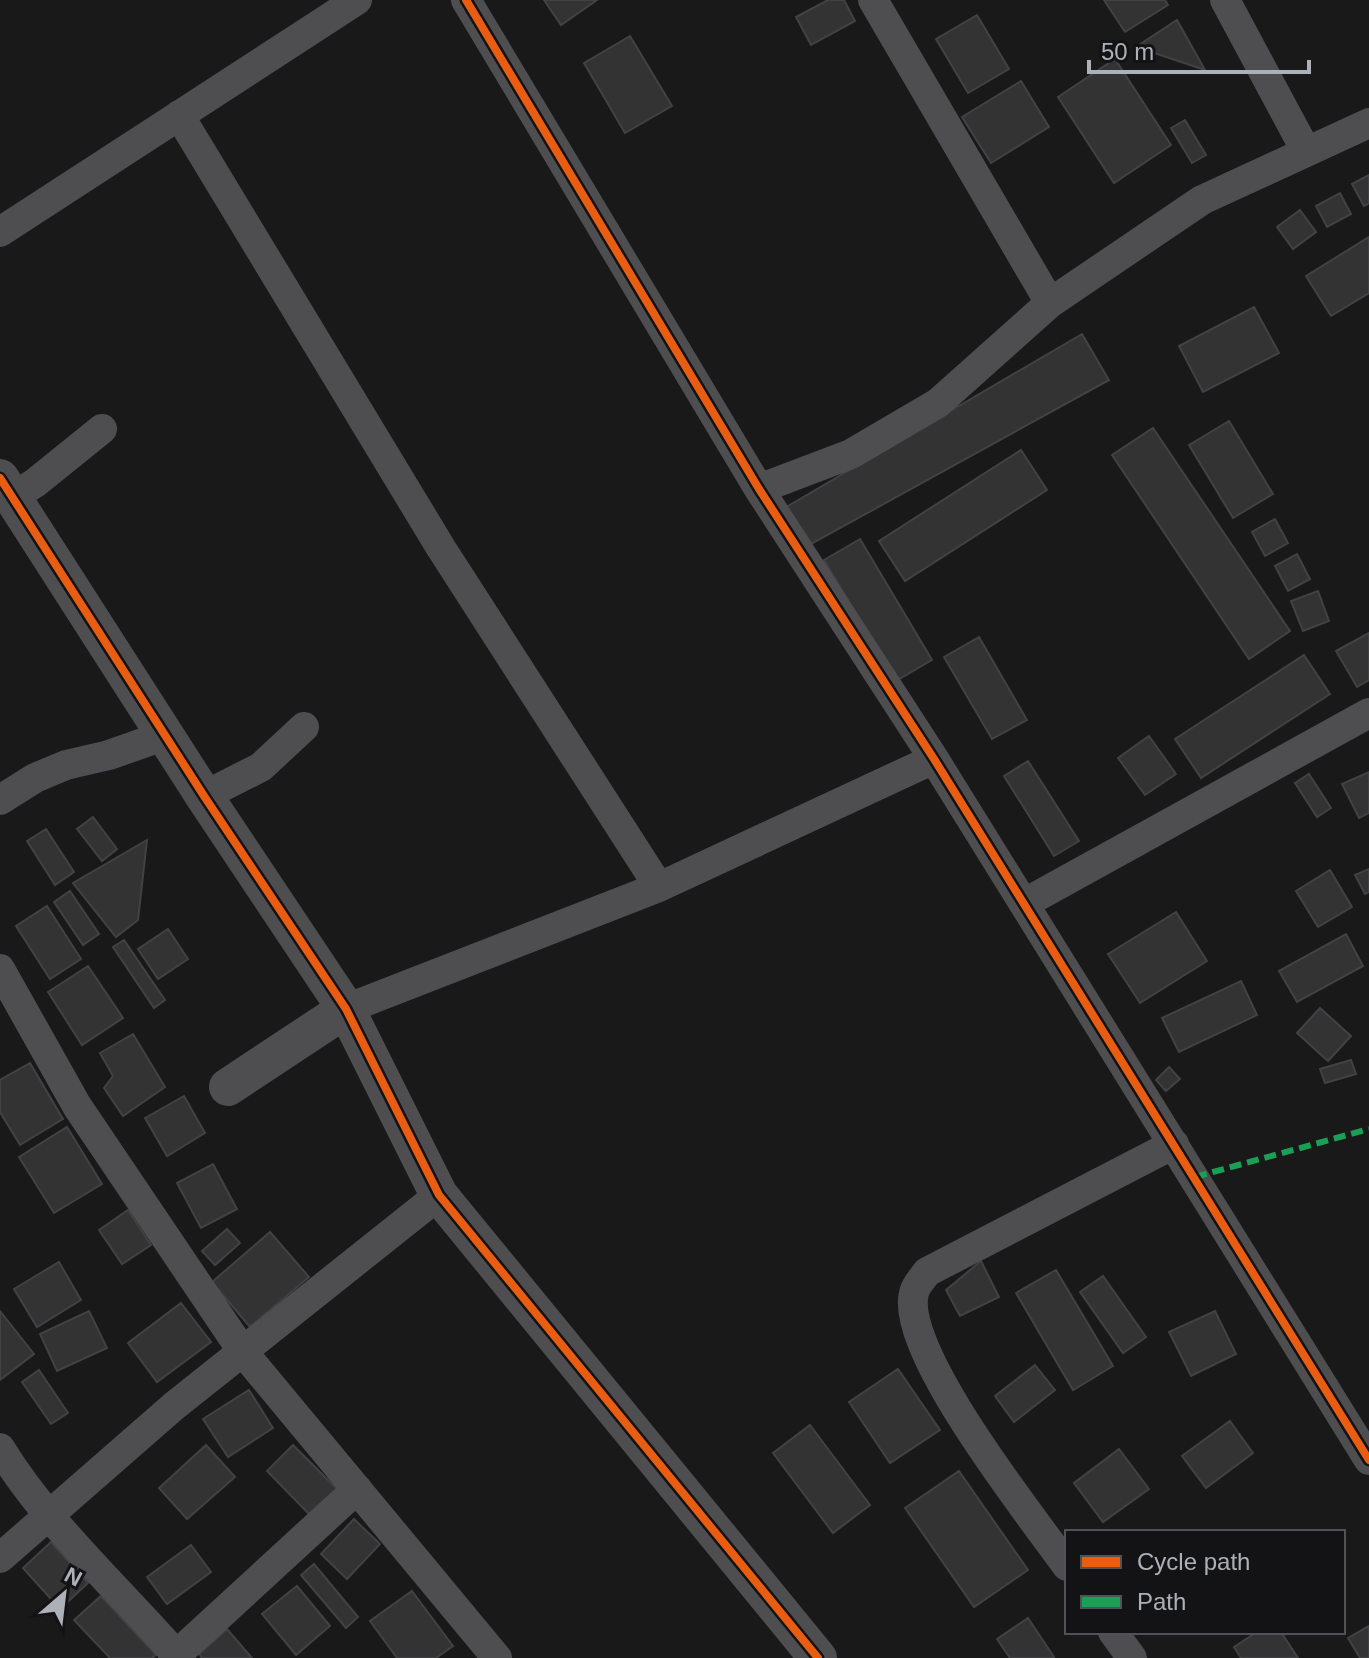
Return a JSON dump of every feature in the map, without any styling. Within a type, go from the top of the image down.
[{"type":"street","points":[[0,232],[357,0]]},
{"type":"street","points":[[466,0],[759,489],[1025,903],[1369,1460]]},
{"type":"street","points":[[873,0],[1050,303]]},
{"type":"street","points":[[1225,0],[1306,151]]},
{"type":"street","points":[[179,115],[441,548],[659,887]]},
{"type":"street","points":[[759,489],[851,454],[938,403],[1050,303],[1202,200],[1369,123]]},
{"type":"street","points":[[102,429],[35,483],[6,488],[204,796],[346,1009],[439,1195],[818,1658]]},
{"type":"street","points":[[1025,903],[1369,713]]},
{"type":"street","points":[[204,796],[261,767],[304,727]]},
{"type":"street","points":[[0,800],[35,778],[66,765],[109,755],[166,735]]},
{"type":"street","points":[[228,1087],[346,1009],[659,887],[934,759]]},
{"type":"street","points":[[0,969],[77,1106],[243,1352],[497,1658]]},
{"type":"street","points":[[1065,1563],[955,1408],[929,1360],[914,1312],[914,1292],[927,1272],[1174,1144]]},
{"type":"street","points":[[0,1558],[174,1406],[439,1195]]},
{"type":"street","points":[[0,1448],[16,1474],[177,1657],[357,1489]]},
{"type":"street","points":[[1114,1634],[1132,1658]]},
{"type":"building","points":[[544,0],[597,0],[561,25]]},
{"type":"building","points":[[828,0],[844,0],[855,21],[811,45],[796,17]]},
{"type":"building","points":[[1104,0],[1165,0],[1168,5],[1125,32]]},
{"type":"building","points":[[977,15],[1009,69],[968,93],[936,39]]},
{"type":"building","points":[[1177,20],[1205,70],[1136,47]]},
{"type":"building","points":[[630,36],[672,106],[625,133],[584,63]]},
{"type":"building","points":[[1115,59],[1171,145],[1114,183],[1058,97]]},
{"type":"building","points":[[1021,81],[1049,127],[991,163],[962,117]]},
{"type":"building","points":[[1185,120],[1206,155],[1192,163],[1171,128]]},
{"type":"building","points":[[1369,175],[1369,203],[1364,206],[1352,184]]},
{"type":"building","points":[[1340,193],[1351,214],[1327,227],[1316,206]]},
{"type":"building","points":[[1300,210],[1316,232],[1293,249],[1277,227]]},
{"type":"building","points":[[1369,237],[1369,293],[1331,316],[1306,276]]},
{"type":"building","points":[[1254,307],[1279,353],[1203,392],[1179,346]]},
{"type":"building","points":[[1082,334],[1109,380],[811,544],[783,509]]},
{"type":"building","points":[[1229,421],[1273,494],[1233,518],[1189,445]]},
{"type":"building","points":[[1153,428],[1290,631],[1249,659],[1112,455]]},
{"type":"building","points":[[1021,450],[1047,490],[905,581],[879,541]]},
{"type":"building","points":[[1275,519],[1288,543],[1265,556],[1252,532]]},
{"type":"building","points":[[860,539],[932,660],[896,681],[824,560]]},
{"type":"building","points":[[1297,554],[1310,579],[1288,591],[1275,566]]},
{"type":"building","points":[[1318,591],[1329,621],[1303,631],[1291,601]]},
{"type":"building","points":[[1369,633],[1369,680],[1357,687],[1336,651]]},
{"type":"building","points":[[979,637],[1027,720],[992,739],[944,657]]},
{"type":"building","points":[[1304,655],[1330,694],[1201,778],[1175,739]]},
{"type":"building","points":[[1149,736],[1176,774],[1145,795],[1118,758]]},
{"type":"building","points":[[1028,761],[1079,841],[1054,856],[1004,776]]},
{"type":"building","points":[[1369,772],[1369,813],[1359,818],[1342,784]]},
{"type":"building","points":[[1309,774],[1331,808],[1317,817],[1295,783]]},
{"type":"building","points":[[93,817],[117,849],[102,861],[77,829]]},
{"type":"building","points":[[46,829],[74,872],[55,885],[27,841]]},
{"type":"building","points":[[147,840],[138,920],[116,937],[73,883]]},
{"type":"building","points":[[1369,869],[1369,892],[1365,894],[1355,875]]},
{"type":"building","points":[[1330,870],[1352,907],[1318,927],[1296,891]]},
{"type":"building","points":[[70,891],[99,934],[83,945],[54,902]]},
{"type":"building","points":[[47,906],[81,959],[50,979],[16,926]]},
{"type":"building","points":[[1176,912],[1207,961],[1140,1003],[1108,954]]},
{"type":"building","points":[[168,929],[188,959],[158,979],[138,949]]},
{"type":"building","points":[[1346,934],[1363,966],[1297,1002],[1279,971]]},
{"type":"building","points":[[124,940],[165,1000],[154,1008],[113,947]]},
{"type":"building","points":[[88,966],[123,1018],[82,1045],[48,992]]},
{"type":"building","points":[[1241,981],[1257,1015],[1179,1052],[1162,1018]]},
{"type":"building","points":[[1320,1008],[1351,1036],[1328,1061],[1297,1033]]},
{"type":"building","points":[[133,1034],[165,1087],[123,1116],[104,1088],[113,1076],[100,1053]]},
{"type":"building","points":[[1351,1060],[1356,1074],[1325,1083],[1320,1069]]},
{"type":"building","points":[[30,1063],[63,1119],[20,1145],[0,1112],[0,1080]]},
{"type":"building","points":[[1169,1067],[1180,1079],[1166,1091],[1156,1080]]},
{"type":"building","points":[[184,1096],[205,1133],[167,1156],[145,1118]]},
{"type":"building","points":[[67,1127],[102,1184],[54,1213],[19,1157]]},
{"type":"building","points":[[213,1164],[237,1209],[201,1228],[177,1183]]},
{"type":"building","points":[[128,1210],[151,1245],[122,1264],[99,1230]]},
{"type":"building","points":[[227,1229],[240,1243],[215,1265],[202,1251]]},
{"type":"building","points":[[270,1232],[309,1277],[250,1327],[212,1282]]},
{"type":"building","points":[[981,1261],[999,1297],[960,1316],[946,1290]]},
{"type":"building","points":[[59,1262],[81,1300],[37,1327],[14,1289]]},
{"type":"building","points":[[1056,1270],[1113,1366],[1073,1390],[1016,1293]]},
{"type":"building","points":[[1103,1276],[1146,1337],[1123,1353],[1080,1292]]},
{"type":"building","points":[[181,1303],[211,1342],[157,1382],[128,1343]]},
{"type":"building","points":[[0,1311],[34,1354],[0,1380]]},
{"type":"building","points":[[89,1311],[107,1348],[57,1371],[40,1334]]},
{"type":"building","points":[[1215,1311],[1236,1354],[1191,1376],[1169,1332]]},
{"type":"building","points":[[1035,1365],[1055,1390],[1014,1422],[995,1396]]},
{"type":"building","points":[[898,1369],[940,1430],[890,1463],[849,1402]]},
{"type":"building","points":[[39,1370],[68,1413],[51,1424],[22,1382]]},
{"type":"building","points":[[249,1390],[273,1428],[228,1457],[203,1419]]},
{"type":"building","points":[[1230,1421],[1253,1453],[1206,1488],[1182,1456]]},
{"type":"building","points":[[810,1425],[870,1505],[833,1533],[773,1453]]},
{"type":"building","points":[[206,1445],[235,1477],[187,1519],[159,1488]]},
{"type":"building","points":[[293,1445],[339,1491],[312,1517],[267,1471]]},
{"type":"building","points":[[1119,1449],[1149,1489],[1103,1522],[1074,1483]]},
{"type":"building","points":[[959,1471],[1028,1570],[974,1607],[905,1508]]},
{"type":"building","points":[[354,1519],[380,1544],[347,1579],[321,1554]]},
{"type":"building","points":[[51,1542],[88,1583],[60,1609],[23,1568]]},
{"type":"building","points":[[191,1545],[211,1572],[167,1604],[147,1577]]},
{"type":"building","points":[[314,1564],[358,1617],[346,1628],[301,1575]]},
{"type":"building","points":[[297,1586],[330,1626],[296,1655],[262,1614]]},
{"type":"building","points":[[412,1591],[453,1646],[436,1658],[397,1658],[370,1621]]},
{"type":"building","points":[[101,1596],[156,1655],[152,1658],[110,1658],[74,1620]]},
{"type":"building","points":[[1028,1618],[1053,1658],[1010,1658],[997,1639]]},
{"type":"building","points":[[1369,1626],[1369,1658],[1360,1658],[1348,1638]]},
{"type":"building","points":[[227,1629],[252,1658],[202,1658],[199,1654]]},
{"type":"building","points":[[1254,1634],[1282,1634],[1298,1658],[1241,1658],[1234,1647]]},
{"type":"marked path","points":[[1195,1177],[1369,1129]]},
{"type":"cycle path","points":[[466,0],[759,489],[934,759],[1369,1460]]},
{"type":"cycle path","points":[[0,478],[204,796],[346,1009],[439,1195],[818,1658]]}]
